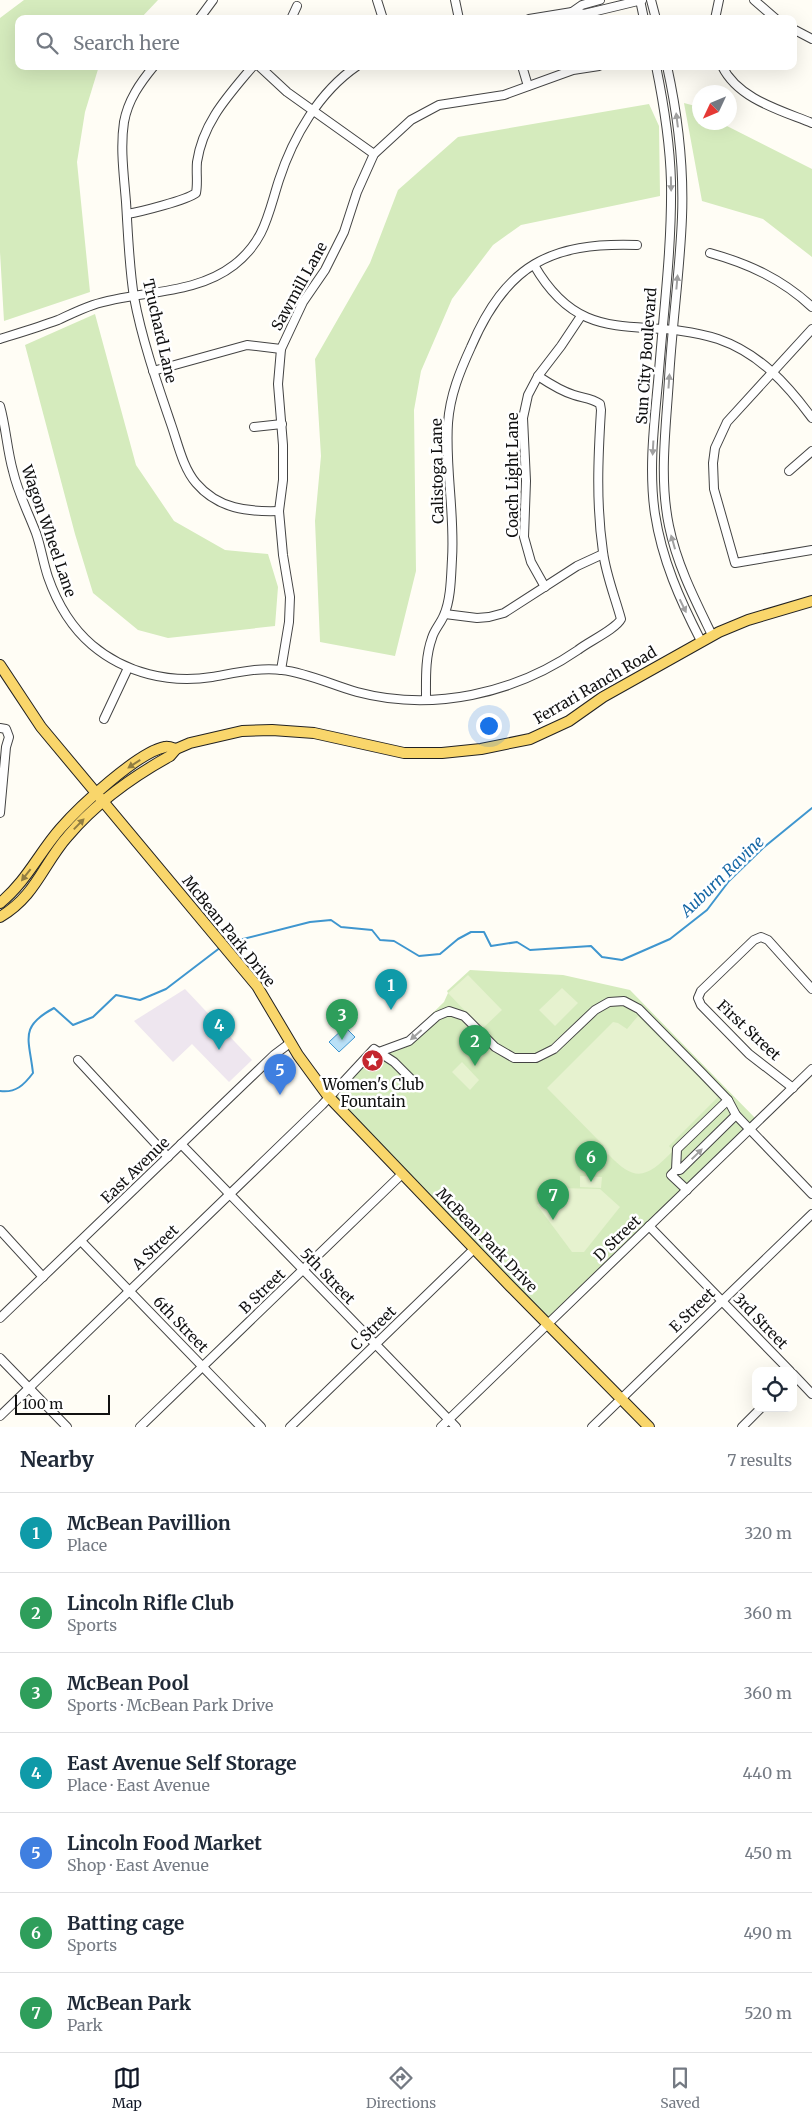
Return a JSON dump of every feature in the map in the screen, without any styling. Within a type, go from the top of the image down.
[{"type":"main road","name":"Ferrari Ranch Road","points":[[0,903],[11,894],[28,874],[60,829],[101,797],[170,756],[176,749],[216,736],[259,730],[323,734],[404,753],[442,753],[530,739],[568,721],[603,697],[712,635],[748,620],[812,601]]},
{"type":"main road","name":"McBean Park Drive","points":[[0,665],[18,695],[41,727],[257,986],[290,1042],[329,1096],[474,1249],[649,1427]]},
{"type":"main road","name":"Ferrari Ranch Road","points":[[0,917],[20,903],[38,881],[67,836],[101,797]]},
{"type":"street","points":[[203,15],[213,0]]},
{"type":"street","points":[[377,0],[383,15]]},
{"type":"street","points":[[455,0],[458,15]]},
{"type":"street","points":[[572,12],[582,5],[600,0]]},
{"type":"street","points":[[554,15],[572,12],[584,14],[640,0],[643,15]]},
{"type":"street","points":[[651,0],[655,15]]},
{"type":"street","points":[[716,15],[719,0]]},
{"type":"street","points":[[754,0],[771,15]]},
{"type":"street","points":[[293,15],[297,6]]},
{"type":"street","points":[[797,31],[812,39]]},
{"type":"street","name":"Truchard Lane","points":[[151,70],[142,80],[129,104],[124,123],[122,154],[134,296],[153,371],[184,462],[196,483],[214,500],[234,508],[259,512],[279,511]]},
{"type":"street","points":[[127,214],[145,211],[165,203],[192,197],[196,193],[199,151],[211,118],[250,70]]},
{"type":"street","points":[[263,70],[287,92],[374,154]]},
{"type":"street","points":[[0,339],[93,305],[193,284],[218,276],[235,264],[261,235],[270,214],[288,156],[313,111],[351,70]]},
{"type":"street","points":[[523,70],[528,86]]},
{"type":"street","name":"Sawmill Lane","points":[[282,670],[289,622],[290,597],[283,555],[279,511],[283,480],[282,424],[278,384],[281,349],[303,302],[325,270],[344,232],[357,192],[374,154],[411,120],[439,105],[504,95],[573,70]]},
{"type":"street","name":"Sun City Boulevard","points":[[657,70],[666,120],[671,181],[664,495],[669,527],[680,566],[712,635]]},
{"type":"street","name":"Sun City Boulevard","points":[[668,70],[677,120],[682,180],[681,232],[667,331],[653,454],[655,513],[668,570],[683,606],[701,641]]},
{"type":"street","points":[[724,70],[739,88],[758,100],[812,123]]},
{"type":"street","name":"Calistoga Lane","points":[[426,699],[426,672],[432,638],[445,614],[452,556],[448,422],[454,391],[471,346],[489,309],[510,283],[534,266],[560,252],[579,247],[613,244],[637,245]]},
{"type":"street","points":[[710,253],[740,261],[767,274],[812,307]]},
{"type":"street","points":[[534,266],[555,295],[566,306],[581,316],[595,322],[690,333],[719,340],[736,347],[773,371],[812,418]]},
{"type":"street","name":"Coach Light Lane","points":[[545,587],[531,562],[524,537],[526,481],[523,418],[528,395],[538,376],[581,316]]},
{"type":"street","points":[[812,329],[727,422],[720,434],[713,463],[714,489],[735,563],[812,550]]},
{"type":"street","points":[[153,371],[247,345],[281,349]]},
{"type":"street","name":"Wagon Wheel Lane","points":[[0,406],[13,472],[36,533],[55,595],[76,630],[95,647],[128,668],[161,677],[186,679],[245,671],[282,670],[381,697],[405,700],[448,698],[480,694],[514,683],[543,670],[594,638],[616,627],[621,619],[603,554],[598,502],[600,404],[594,400],[573,395],[555,387],[538,376]]},
{"type":"street","points":[[254,427],[282,424]]},
{"type":"street","points":[[789,471],[812,452]]},
{"type":"street","points":[[445,614],[465,617],[489,617],[504,613],[577,566],[603,554]]},
{"type":"street","points":[[104,718],[128,668]]},
{"type":"street","points":[[0,811],[6,747],[9,737],[3,728]]},
{"type":"street","name":"First Street","points":[[792,1088],[750,1054],[701,1005],[698,998],[701,992],[754,940],[761,937],[768,940],[812,988]]},
{"type":"street","points":[[377,1051],[409,1041],[437,1016],[449,1011],[464,1016],[495,1048],[514,1058],[536,1058],[554,1049],[595,1010],[609,1002],[624,1001],[638,1009],[728,1100],[736,1116],[812,1194]]},
{"type":"street","points":[[377,1051],[378,1040]]},
{"type":"street","name":"East Avenue","points":[[0,1318],[274,1055],[290,1042]]},
{"type":"street","points":[[377,1051],[394,1062],[416,1084]]},
{"type":"street","name":"A Street","points":[[0,1416],[377,1051]]},
{"type":"street","points":[[78,1060],[168,1157]]},
{"type":"street","name":"D Street","points":[[441,1427],[812,1069]]},
{"type":"street","points":[[676,1170],[677,1149],[728,1100]]},
{"type":"street","points":[[687,1190],[671,1174],[676,1170],[680,1170],[736,1116]]},
{"type":"street","name":"5th Street","points":[[181,1144],[456,1427]]},
{"type":"street","name":"B Street","points":[[140,1427],[402,1174]]},
{"type":"street","name":"E Street","points":[[592,1427],[812,1214]]},
{"type":"street","name":"3rd Street","points":[[649,1226],[785,1367]]},
{"type":"street","points":[[0,1230],[43,1277]]},
{"type":"street","name":"6th Street","points":[[80,1241],[261,1427]]},
{"type":"street","name":"C Street","points":[[290,1427],[474,1249]]},
{"type":"street","points":[[0,1358],[67,1427]]},
{"type":"street","name":"3rd Street","points":[[797,1379],[812,1394]]},
{"type":"street","points":[[742,1427],[757,1412]]},
{"type":"shaded area","points":[[185,989],[252,1060],[229,1082],[192,1044],[173,1062],[134,1021]]},
{"type":"green space","points":[[24,0],[158,0],[144,15],[15,15],[15,70],[98,70],[85,112],[77,162],[90,292],[4,321],[0,252],[0,18]]},
{"type":"green space","points":[[684,103],[692,105],[692,130],[735,130],[812,169],[812,257],[763,219],[702,201]]},
{"type":"green space","points":[[649,104],[659,126],[660,196],[521,225],[493,245],[452,299],[421,371],[414,410],[416,571],[395,656],[320,642],[315,521],[321,456],[315,359],[370,263],[398,190],[458,137]]},
{"type":"green space","points":[[95,314],[136,465],[174,521],[225,550],[268,554],[278,587],[275,626],[168,638],[138,630],[93,593],[75,534],[25,345]]},
{"type":"green space","points":[[470,970],[563,975],[630,990],[757,1120],[549,1320],[331,1094],[376,1048],[407,1038],[444,1002],[447,991]]},
{"type":"green space","points":[[468,975],[502,1010],[482,1029],[448,993]]},
{"type":"green space","points":[[562,988],[578,1003],[555,1026],[539,1010]]},
{"type":"green space","points":[[638,1016],[718,1097],[669,1146],[673,1151],[664,1160],[656,1167],[641,1174],[626,1170],[608,1154],[604,1158],[599,1152],[604,1146],[547,1088],[613,1022],[627,1029]]},
{"type":"green space","points":[[462,1062],[479,1080],[470,1090],[452,1072]]},
{"type":"green space","points":[[580,1176],[602,1177],[601,1188],[580,1187]]},
{"type":"green space","points":[[558,1188],[600,1189],[620,1207],[584,1252],[572,1252],[537,1205]]},
{"type":"water","points":[[345,1027],[355,1037],[339,1052],[329,1042]]},
{"type":"waterway","name":"Auburn Ravine","points":[[227,943],[310,922],[331,920],[341,927],[372,930],[380,940],[394,941],[419,956],[440,954],[458,939],[471,932],[484,932],[491,946],[517,942],[530,950],[591,946],[602,957],[622,960],[670,939],[707,910],[729,881],[763,848],[812,808]]},
{"type":"waterway","name":"Auburn Ravine","points":[[0,1091],[11,1091],[19,1087],[33,1073],[29,1034],[35,1021],[43,1015],[54,1008],[73,1025],[93,1017],[116,995],[140,1000],[166,989],[221,947]]},
{"type":"place","name":"McBean Pavillion","points":[[391,1010]]},
{"type":"place","name":"McBean Pool","points":[[342,1040]]},
{"type":"place","name":"East Avenue Self Storage","points":[[219,1050]]},
{"type":"place","name":"Women's Club Fountain","points":[[373,1061]]},
{"type":"place","name":"Lincoln Rifle Club","points":[[475,1066]]},
{"type":"place","name":"Lincoln Food Market","points":[[280,1095]]},
{"type":"place","name":"Batting cage","points":[[591,1182]]},
{"type":"place","name":"McBean Park","points":[[553,1220]]}]
